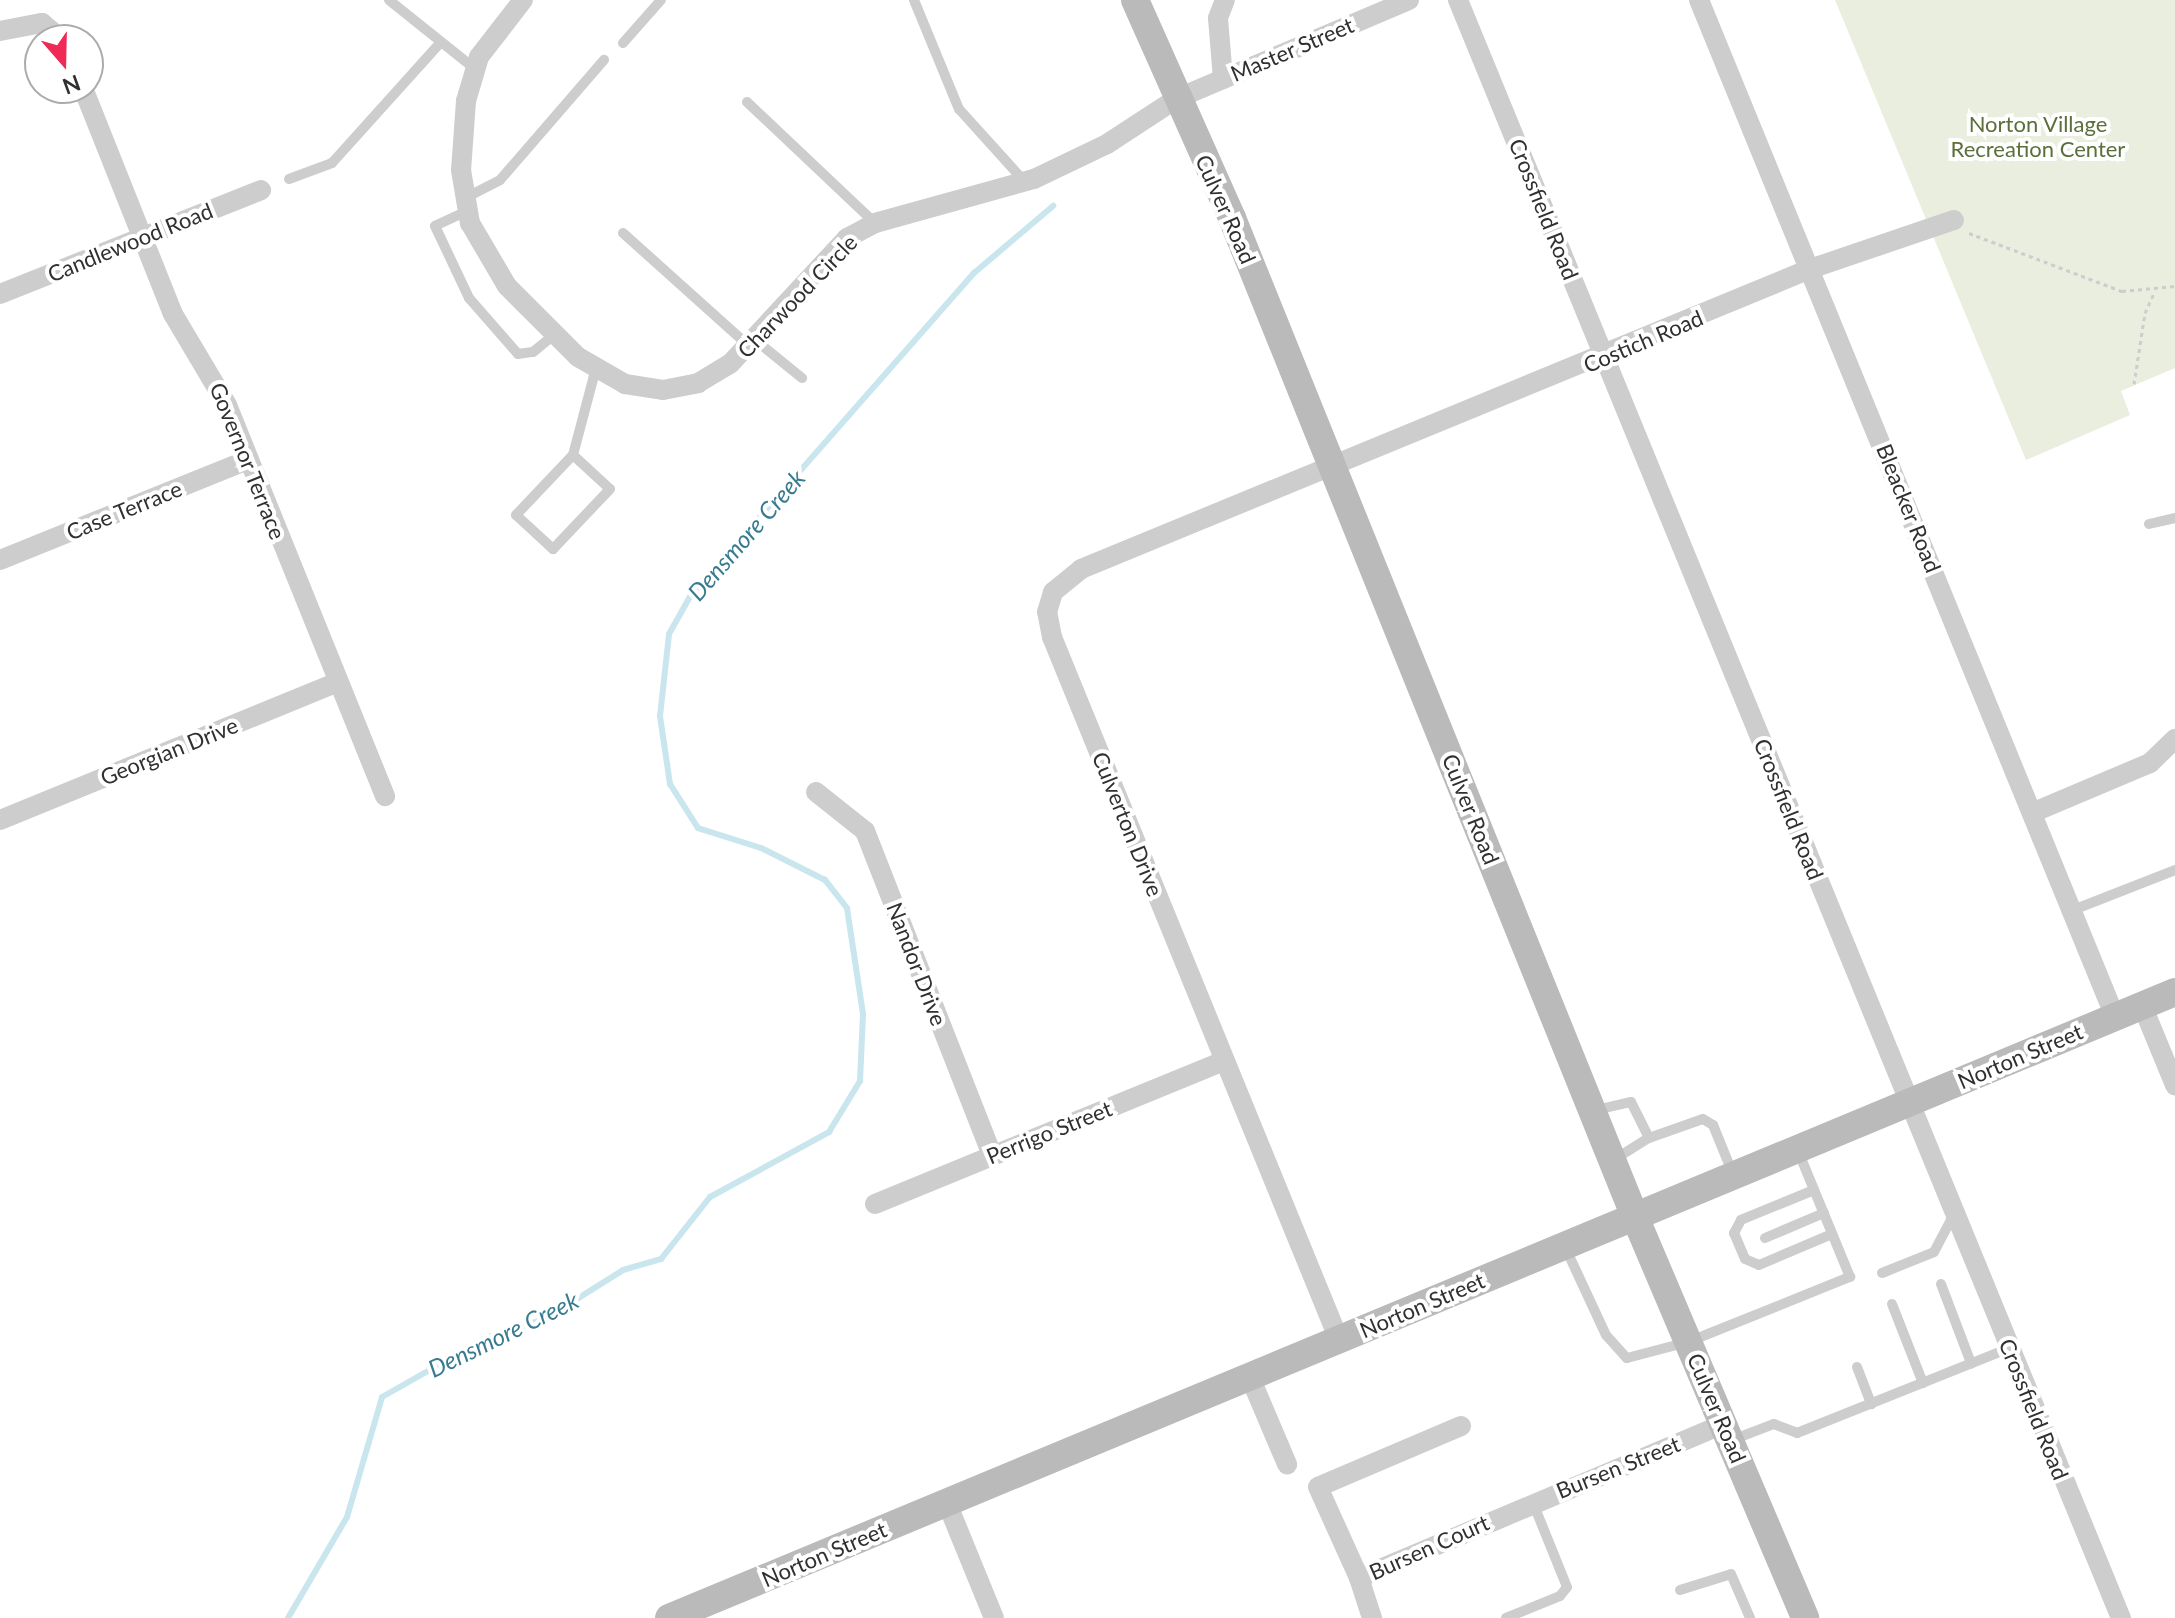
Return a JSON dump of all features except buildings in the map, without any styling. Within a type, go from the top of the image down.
[{"type":"main road","name":"Culver Road","points":[[1135,0],[1176,99],[1232,218],[1635,1217],[1727,1432],[1800,1616]]},
{"type":"main road","name":"Norton Street","points":[[669,1618],[700,1612],[947,1503],[2175,992]]},
{"type":"street","name":"Charwood Circle","points":[[523,0],[475,69],[463,130],[465,204],[507,286],[555,334],[596,368],[625,384],[663,390],[698,383],[730,364],[847,238],[875,223],[1025,182],[1107,144],[1176,99]]},
{"type":"street","points":[[1223,79],[1218,18],[1225,0]]},
{"type":"street","name":"Master Street","points":[[1176,99],[1409,0]]},
{"type":"street","name":"Crossfield Road","points":[[1458,0],[2121,1618]]},
{"type":"street","name":"Bleacker Road","points":[[1699,0],[2034,812],[2115,1017]]},
{"type":"street","points":[[0,31],[24,26]]},
{"type":"street","name":"Governor Terrace","points":[[89,104],[173,314],[208,366],[385,796]]},
{"type":"street","name":"Candlewood Road","points":[[0,294],[261,190]]},
{"type":"street","name":"Costich Road","points":[[1333,467],[1605,357],[1810,269],[1957,225]]},
{"type":"street","name":"Case Terrace","points":[[0,560],[248,460]]},
{"type":"street","name":"Culverton Drive","points":[[1333,467],[1081,569],[1060,583],[1049,602],[1052,637],[1339,1340]]},
{"type":"street","name":"Georgian Drive","points":[[0,820],[338,682]]},
{"type":"street","points":[[2034,812],[2150,763],[2175,739]]},
{"type":"street","name":"Nandor Drive","points":[[816,792],[865,831],[992,1155]]},
{"type":"street","points":[[2142,1005],[2175,1085]]},
{"type":"street","name":"Perrigo Street","points":[[875,1204],[1224,1061]]},
{"type":"street","points":[[1250,1377],[1287,1464]]},
{"type":"street","name":"Bursen Court","points":[[1461,1426],[1318,1487],[1359,1578],[1512,1510]]},
{"type":"street","name":"Bursen Street","points":[[1512,1510],[1727,1432]]},
{"type":"street","points":[[947,1503],[994,1618]]},
{"type":"street","points":[[1359,1578],[1372,1618]]},
{"type":"lane","points":[[389,0],[475,69]]},
{"type":"lane","points":[[623,43],[661,0]]},
{"type":"lane","points":[[914,0],[959,109],[1025,182]]},
{"type":"lane","points":[[289,179],[332,163],[440,43]]},
{"type":"lane","points":[[555,334],[533,352],[518,354],[469,298],[435,226],[500,180],[604,60]]},
{"type":"lane","points":[[747,102],[875,223]]},
{"type":"lane","points":[[623,233],[751,342],[802,378]]},
{"type":"lane","points":[[573,455],[610,489],[553,549],[516,515],[573,455],[596,368]]},
{"type":"lane","points":[[2149,524],[2175,518]]},
{"type":"lane","points":[[2073,910],[2175,870]]},
{"type":"lane","points":[[1593,1112],[1631,1102],[1649,1138]]},
{"type":"lane","points":[[1613,1160],[1649,1138],[1709,1120],[1734,1176]]},
{"type":"lane","points":[[1565,1246],[1606,1335],[1627,1358],[1688,1342],[1850,1277],[1798,1149]]},
{"type":"lane","points":[[1814,1190],[1741,1220],[1734,1233],[1745,1259],[1759,1265],[1832,1234]]},
{"type":"lane","points":[[1765,1238],[1824,1213]]},
{"type":"lane","points":[[1882,1273],[1934,1252],[1954,1214]]},
{"type":"lane","points":[[1941,1284],[1971,1363]]},
{"type":"lane","points":[[1892,1304],[1923,1383]]},
{"type":"lane","points":[[1727,1432],[1774,1424],[1797,1433],[2009,1348]]},
{"type":"lane","points":[[1857,1367],[1871,1404]]},
{"type":"lane","points":[[1506,1618],[1560,1596],[1567,1587],[1532,1502]]},
{"type":"lane","points":[[1680,1590],[1731,1574],[1750,1618]]},
{"type":"path","points":[[1957,225],[2122,291],[2175,286]]},
{"type":"path","points":[[2134,384],[2146,307],[2156,289]]},
{"type":"green space","name":"Norton Village Recreation Center","points":[[1835,0],[2175,0],[2175,368],[2121,391],[2130,415],[2026,460]]},
{"type":"waterway","name":"Densmore Creek","points":[[288,1618],[347,1517],[382,1397],[488,1337],[545,1319],[623,1270],[661,1259],[710,1197],[829,1132],[860,1081],[863,1014],[847,908],[825,880],[761,848],[698,828],[670,784],[660,716],[669,634],[691,595],[974,273],[1053,206]]}]
